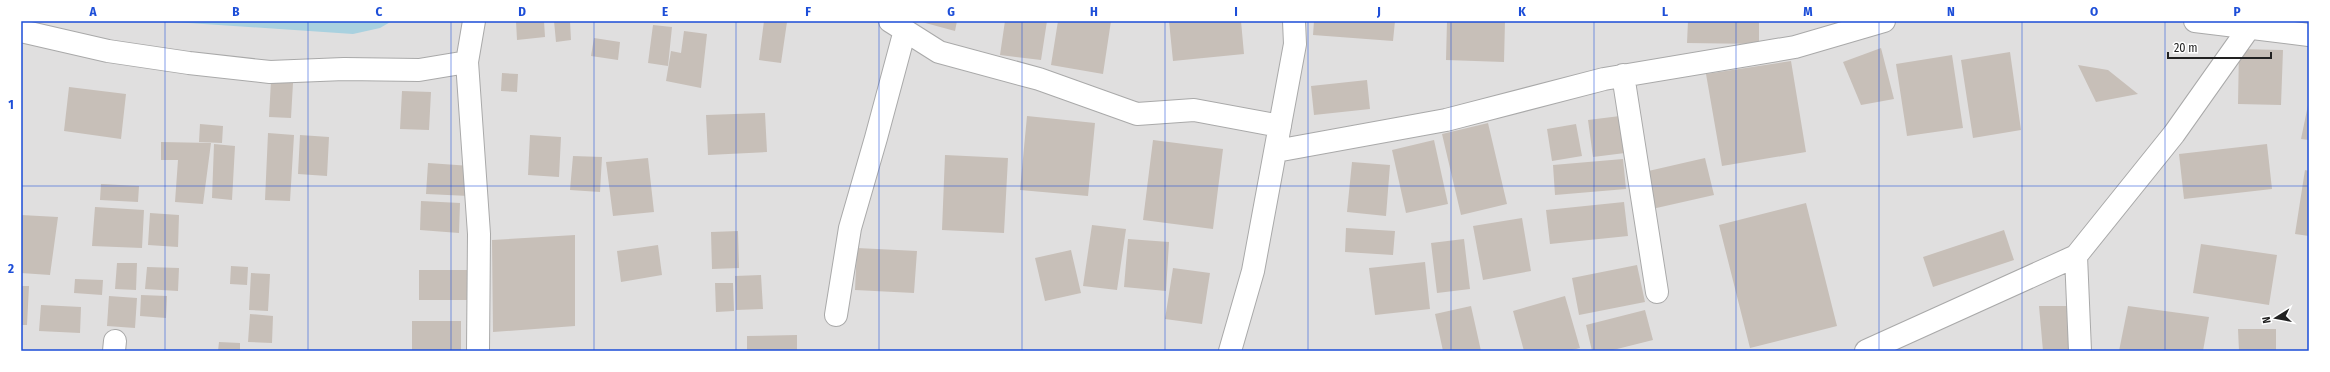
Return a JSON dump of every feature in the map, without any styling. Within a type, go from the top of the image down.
[{"type":"street","points":[[474,21],[467,62],[479,234],[478,351]]},
{"type":"street","points":[[1230,351],[1253,271],[1295,44],[1294,21]]},
{"type":"street","points":[[1276,151],[1446,120],[1623,76],[1796,47],[1884,21]]},
{"type":"street","points":[[2195,21],[2309,35]]},
{"type":"street","points":[[836,315],[850,228],[876,138],[897,26],[939,52],[1039,79],[1137,114],[1194,110],[1280,126]]},
{"type":"street","points":[[1866,351],[2076,256],[2174,134],[2249,28]]},
{"type":"street","points":[[21,31],[108,50],[189,63],[270,72],[418,70],[467,62]]},
{"type":"street","points":[[1623,76],[1657,292]]},
{"type":"street","points":[[2076,256],[2080,351]]},
{"type":"shaded area","points":[[21,21],[2309,21],[2309,351],[21,351]]},
{"type":"water","points":[[159,21],[392,21],[380,28],[353,34]]},
{"type":"building","points":[[516,21],[544,21],[545,37],[517,40]]},
{"type":"building","points":[[554,21],[570,21],[571,40],[556,42]]},
{"type":"building","points":[[764,21],[787,22],[781,63],[759,60]]},
{"type":"building","points":[[918,21],[957,21],[955,31]]},
{"type":"building","points":[[1005,21],[1047,21],[1041,60],[1000,55]]},
{"type":"building","points":[[1058,21],[1111,21],[1103,74],[1051,65]]},
{"type":"building","points":[[1169,21],[1241,21],[1244,54],[1173,61]]},
{"type":"building","points":[[1314,21],[1395,21],[1393,41],[1313,35]]},
{"type":"building","points":[[1447,21],[1505,21],[1504,62],[1446,60]]},
{"type":"building","points":[[1688,21],[1759,21],[1759,44],[1687,43]]},
{"type":"building","points":[[653,25],[672,27],[668,66],[648,63]]},
{"type":"building","points":[[684,31],[707,34],[701,88],[666,81],[671,51],[681,53]]},
{"type":"building","points":[[594,38],[620,42],[618,60],[591,56]]},
{"type":"building","points":[[1881,48],[1894,99],[1861,105],[1843,62]]},
{"type":"building","points":[[2239,49],[2283,50],[2281,105],[2238,104]]},
{"type":"building","points":[[2010,52],[2021,130],[1973,138],[1961,60]]},
{"type":"building","points":[[1952,55],[1963,128],[1907,136],[1896,64]]},
{"type":"building","points":[[1791,61],[1806,152],[1722,166],[1706,74]]},
{"type":"building","points":[[2078,65],[2108,70],[2138,94],[2096,102]]},
{"type":"building","points":[[502,73],[518,74],[517,92],[501,91]]},
{"type":"building","points":[[1367,80],[1370,109],[1314,115],[1311,86]]},
{"type":"building","points":[[271,81],[293,83],[291,118],[269,117]]},
{"type":"building","points":[[69,87],[126,94],[121,139],[64,131]]},
{"type":"building","points":[[402,91],[431,92],[429,130],[400,129]]},
{"type":"building","points":[[2308,105],[2309,140],[2301,139]]},
{"type":"building","points":[[765,113],[767,152],[708,155],[706,115]]},
{"type":"building","points":[[1027,116],[1095,123],[1088,196],[1020,190]]},
{"type":"building","points":[[1620,116],[1625,153],[1593,157],[1588,120]]},
{"type":"building","points":[[1488,123],[1507,204],[1461,215],[1442,134]]},
{"type":"building","points":[[200,124],[223,126],[222,143],[199,142]]},
{"type":"building","points":[[1576,124],[1582,156],[1552,161],[1547,129]]},
{"type":"building","points":[[268,133],[294,135],[290,201],[265,200]]},
{"type":"building","points":[[300,135],[329,137],[327,176],[298,174]]},
{"type":"building","points":[[530,135],[561,137],[559,177],[528,175]]},
{"type":"building","points":[[1153,140],[1223,149],[1213,229],[1143,220]]},
{"type":"building","points":[[1434,140],[1448,204],[1406,213],[1392,150]]},
{"type":"building","points":[[161,142],[211,143],[203,204],[175,202],[178,160],[161,160]]},
{"type":"building","points":[[214,144],[235,146],[232,200],[212,198]]},
{"type":"building","points":[[2267,144],[2272,189],[2184,199],[2179,154]]},
{"type":"building","points":[[945,155],[1008,158],[1004,233],[942,230]]},
{"type":"building","points":[[573,156],[602,157],[600,192],[570,190]]},
{"type":"building","points":[[648,158],[654,212],[613,216],[606,162]]},
{"type":"building","points":[[1705,158],[1714,195],[1652,209],[1644,172]]},
{"type":"building","points":[[1623,159],[1626,189],[1555,195],[1553,165]]},
{"type":"building","points":[[1352,162],[1390,165],[1386,216],[1347,212]]},
{"type":"building","points":[[428,163],[471,166],[469,196],[426,194]]},
{"type":"building","points":[[2305,170],[2309,171],[2309,236],[2295,234]]},
{"type":"building","points":[[101,184],[139,186],[138,202],[100,200]]},
{"type":"building","points":[[421,201],[460,203],[459,233],[420,230]]},
{"type":"building","points":[[1624,202],[1628,236],[1550,244],[1546,210]]},
{"type":"building","points":[[1806,203],[1837,326],[1750,348],[1719,225]]},
{"type":"building","points":[[95,207],[144,210],[142,248],[92,246]]},
{"type":"building","points":[[150,213],[179,215],[178,247],[148,245]]},
{"type":"building","points":[[21,215],[58,217],[50,275],[21,273]]},
{"type":"building","points":[[1522,218],[1531,271],[1483,280],[1473,226]]},
{"type":"building","points":[[1092,225],[1126,229],[1117,290],[1083,286]]},
{"type":"building","points":[[1346,228],[1395,231],[1393,255],[1345,252]]},
{"type":"building","points":[[2004,230],[2014,260],[1933,287],[1923,257]]},
{"type":"building","points":[[738,231],[739,268],[712,269],[711,232]]},
{"type":"building","points":[[575,235],[575,326],[493,332],[492,240]]},
{"type":"building","points":[[1128,239],[1169,242],[1166,291],[1124,287]]},
{"type":"building","points":[[1464,239],[1470,289],[1437,293],[1431,243]]},
{"type":"building","points":[[2201,244],[2277,255],[2269,305],[2193,293]]},
{"type":"building","points":[[658,245],[662,275],[621,282],[617,251]]},
{"type":"building","points":[[857,248],[917,251],[914,293],[855,290]]},
{"type":"building","points":[[1071,250],[1081,293],[1045,301],[1035,258]]},
{"type":"building","points":[[1425,262],[1430,309],[1375,315],[1369,268]]},
{"type":"building","points":[[117,263],[137,263],[136,290],[115,289]]},
{"type":"building","points":[[1637,265],[1645,302],[1579,315],[1572,278]]},
{"type":"building","points":[[231,266],[248,267],[247,285],[230,284]]},
{"type":"building","points":[[147,267],[179,268],[178,291],[145,289]]},
{"type":"building","points":[[1173,268],[1210,273],[1202,324],[1165,319]]},
{"type":"building","points":[[419,270],[468,270],[468,300],[419,300]]},
{"type":"building","points":[[251,273],[270,274],[268,311],[249,310]]},
{"type":"building","points":[[761,275],[763,309],[736,310],[735,276]]},
{"type":"building","points":[[75,279],[103,280],[102,295],[74,293]]},
{"type":"building","points":[[715,283],[733,283],[734,311],[716,312]]},
{"type":"building","points":[[21,286],[29,286],[27,325],[21,325]]},
{"type":"building","points":[[141,295],[167,296],[166,318],[140,316]]},
{"type":"building","points":[[109,296],[137,298],[135,328],[107,326]]},
{"type":"building","points":[[1565,296],[1580,348],[1568,351],[1524,351],[1513,311]]},
{"type":"building","points":[[41,305],[81,307],[80,333],[39,331]]},
{"type":"building","points":[[1471,306],[1481,351],[1443,351],[1435,314]]},
{"type":"building","points":[[2039,306],[2069,306],[2070,351],[2043,351]]},
{"type":"building","points":[[2128,306],[2209,317],[2203,351],[2119,351]]},
{"type":"building","points":[[1645,310],[1653,340],[1609,351],[1592,351],[1586,325]]},
{"type":"building","points":[[250,314],[273,316],[272,343],[248,342]]},
{"type":"building","points":[[412,321],[461,321],[461,351],[412,351]]},
{"type":"building","points":[[2238,329],[2276,329],[2276,351],[2239,351]]},
{"type":"building","points":[[797,335],[797,351],[747,351],[747,336]]},
{"type":"building","points":[[219,342],[240,343],[240,351],[218,351]]}]
